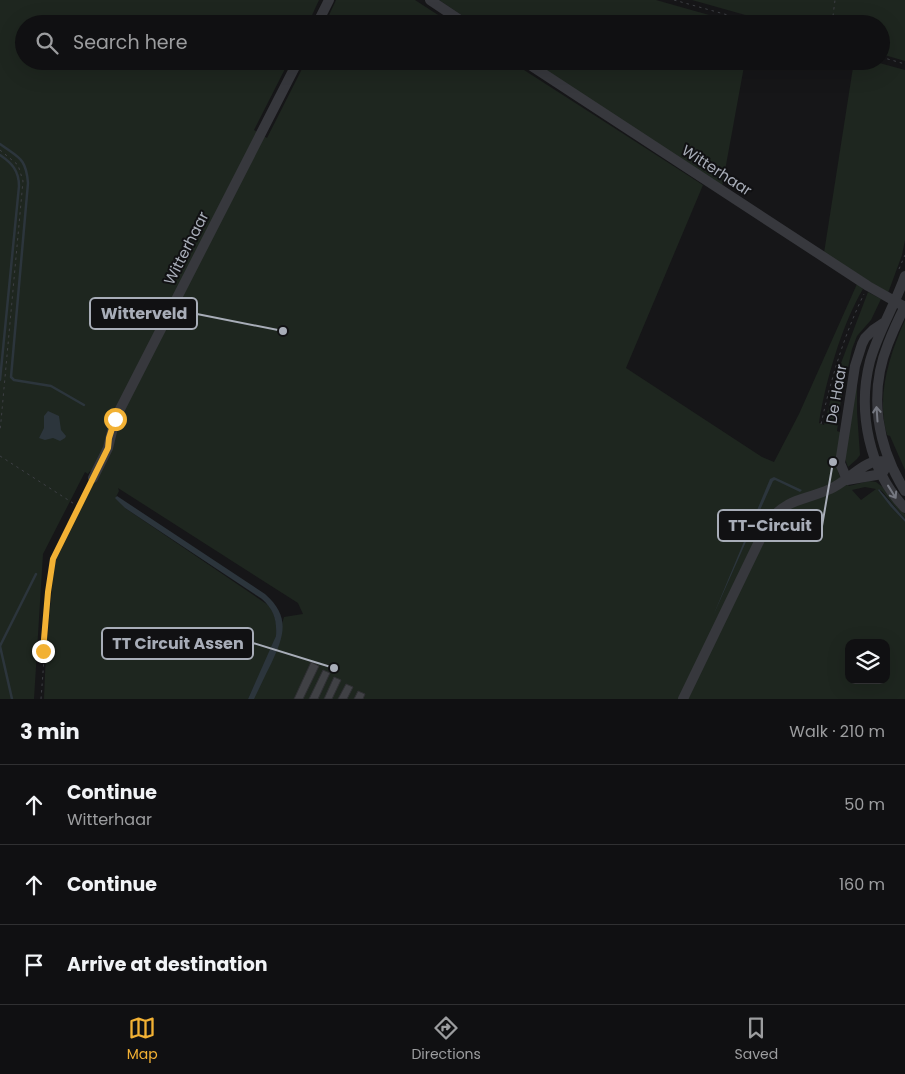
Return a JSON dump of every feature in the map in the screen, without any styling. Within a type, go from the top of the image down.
[{"type":"street","points":[[322,15],[329,0]]},
{"type":"street","points":[[430,0],[452,15]]},
{"type":"street","name":"Witterhaar","points":[[93,478],[108,448],[115,419],[293,70]]},
{"type":"street","name":"Witterhaar","points":[[538,70],[894,302]]},
{"type":"street","name":"De Haar","points":[[905,276],[870,362],[865,395],[868,433],[876,461],[897,500],[905,508]]},
{"type":"street","points":[[894,302],[905,306],[888,344],[880,370],[878,427],[889,462],[905,491]]},
{"type":"street","name":"De Haar","points":[[847,480],[840,463],[855,366],[865,338],[873,330],[886,322]]},
{"type":"street","points":[[847,480],[853,473],[876,461],[889,462]]},
{"type":"street","points":[[683,699],[769,521],[786,504],[829,490],[847,480],[882,474],[889,462]]},
{"type":"path","points":[[674,0],[728,15]]},
{"type":"path","points":[[833,15],[835,0]]},
{"type":"path","points":[[890,60],[905,64]]},
{"type":"path","points":[[0,150],[18,165],[23,180],[0,432]]},
{"type":"path","points":[[821,424],[840,352],[854,314],[868,286]]},
{"type":"path","points":[[0,456],[79,507]]},
{"type":"path","points":[[41,699],[51,566],[93,478]]},
{"type":"shaded area","points":[[0,0],[319,0],[312,15],[15,15],[15,70],[284,70],[254,130],[267,138],[301,70],[524,70],[703,185],[626,368],[762,457],[774,462],[799,414],[857,284],[863,289],[848,319],[835,354],[825,390],[819,423],[824,425],[838,371],[868,292],[881,299],[871,320],[857,336],[852,349],[841,400],[837,431],[842,433],[838,472],[840,477],[849,486],[869,481],[876,482],[884,488],[905,514],[905,519],[882,491],[878,489],[905,522],[905,699],[249,699],[278,638],[284,617],[303,614],[298,603],[118,488],[119,491],[116,497],[125,508],[268,605],[276,623],[275,642],[248,699],[44,699],[46,651],[54,567],[57,557],[97,475],[90,471],[88,474],[85,472],[43,554],[34,699],[0,699]],"holes":[[[865,487],[876,489],[861,500],[852,490]]]},
{"type":"shaded area","points":[[336,0],[415,0],[438,15],[329,15]]},
{"type":"shaded area","points":[[439,0],[656,0],[709,15],[462,15]]},
{"type":"shaded area","points":[[692,0],[905,0],[905,61],[890,57],[890,15],[745,15]]},
{"type":"shaded area","points":[[890,66],[905,70],[905,240],[902,255],[888,293],[824,253],[853,70],[890,70]]},
{"type":"shaded area","points":[[546,70],[743,70],[722,187]]},
{"type":"shaded area","points":[[905,320],[905,470],[890,436],[887,435],[883,406],[889,362]]},
{"type":"shaded area","points":[[857,376],[860,455],[848,467],[845,459]]},
{"type":"shaded area","points":[[48,411],[59,416],[61,430],[66,436],[60,441],[53,438],[45,440],[39,438],[44,428],[44,416]]},
{"type":"shaded area","points":[[774,477],[802,490],[800,492],[775,480],[773,481],[713,616],[770,479]]},
{"type":"shaded area","points":[[879,489],[905,519],[905,522],[890,506]]},
{"type":"shaded area","points":[[117,496],[265,594],[273,602],[282,619],[282,636],[276,654],[254,699],[248,699],[276,636],[276,625],[272,611],[262,599],[125,508],[115,498]]},
{"type":"building","points":[[311,662],[319,666],[303,699],[294,699]]},
{"type":"building","points":[[323,670],[330,673],[318,699],[309,699]]},
{"type":"building","points":[[334,677],[341,680],[332,699],[324,699]]},
{"type":"building","points":[[346,684],[353,687],[347,699],[338,699]]},
{"type":"building","points":[[358,691],[365,694],[363,699],[354,699]]},
{"type":"waterway","points":[[0,144],[17,156],[23,163],[28,183],[11,377],[14,380],[51,386],[84,405]]},
{"type":"waterway","points":[[0,155],[14,168],[18,176],[19,186],[0,380]]},
{"type":"waterway","points":[[0,646],[36,574]]},
{"type":"waterway","points":[[0,646],[12,699]]},
{"type":"place","name":"Witterveld","points":[[283,331]]},
{"type":"place","name":"TT-Circuit","points":[[833,462]]},
{"type":"place","name":"TT Circuit Assen","points":[[334,668]]},
{"type":"route","points":[[43,651],[53,559],[108,448],[115,419]]}]
